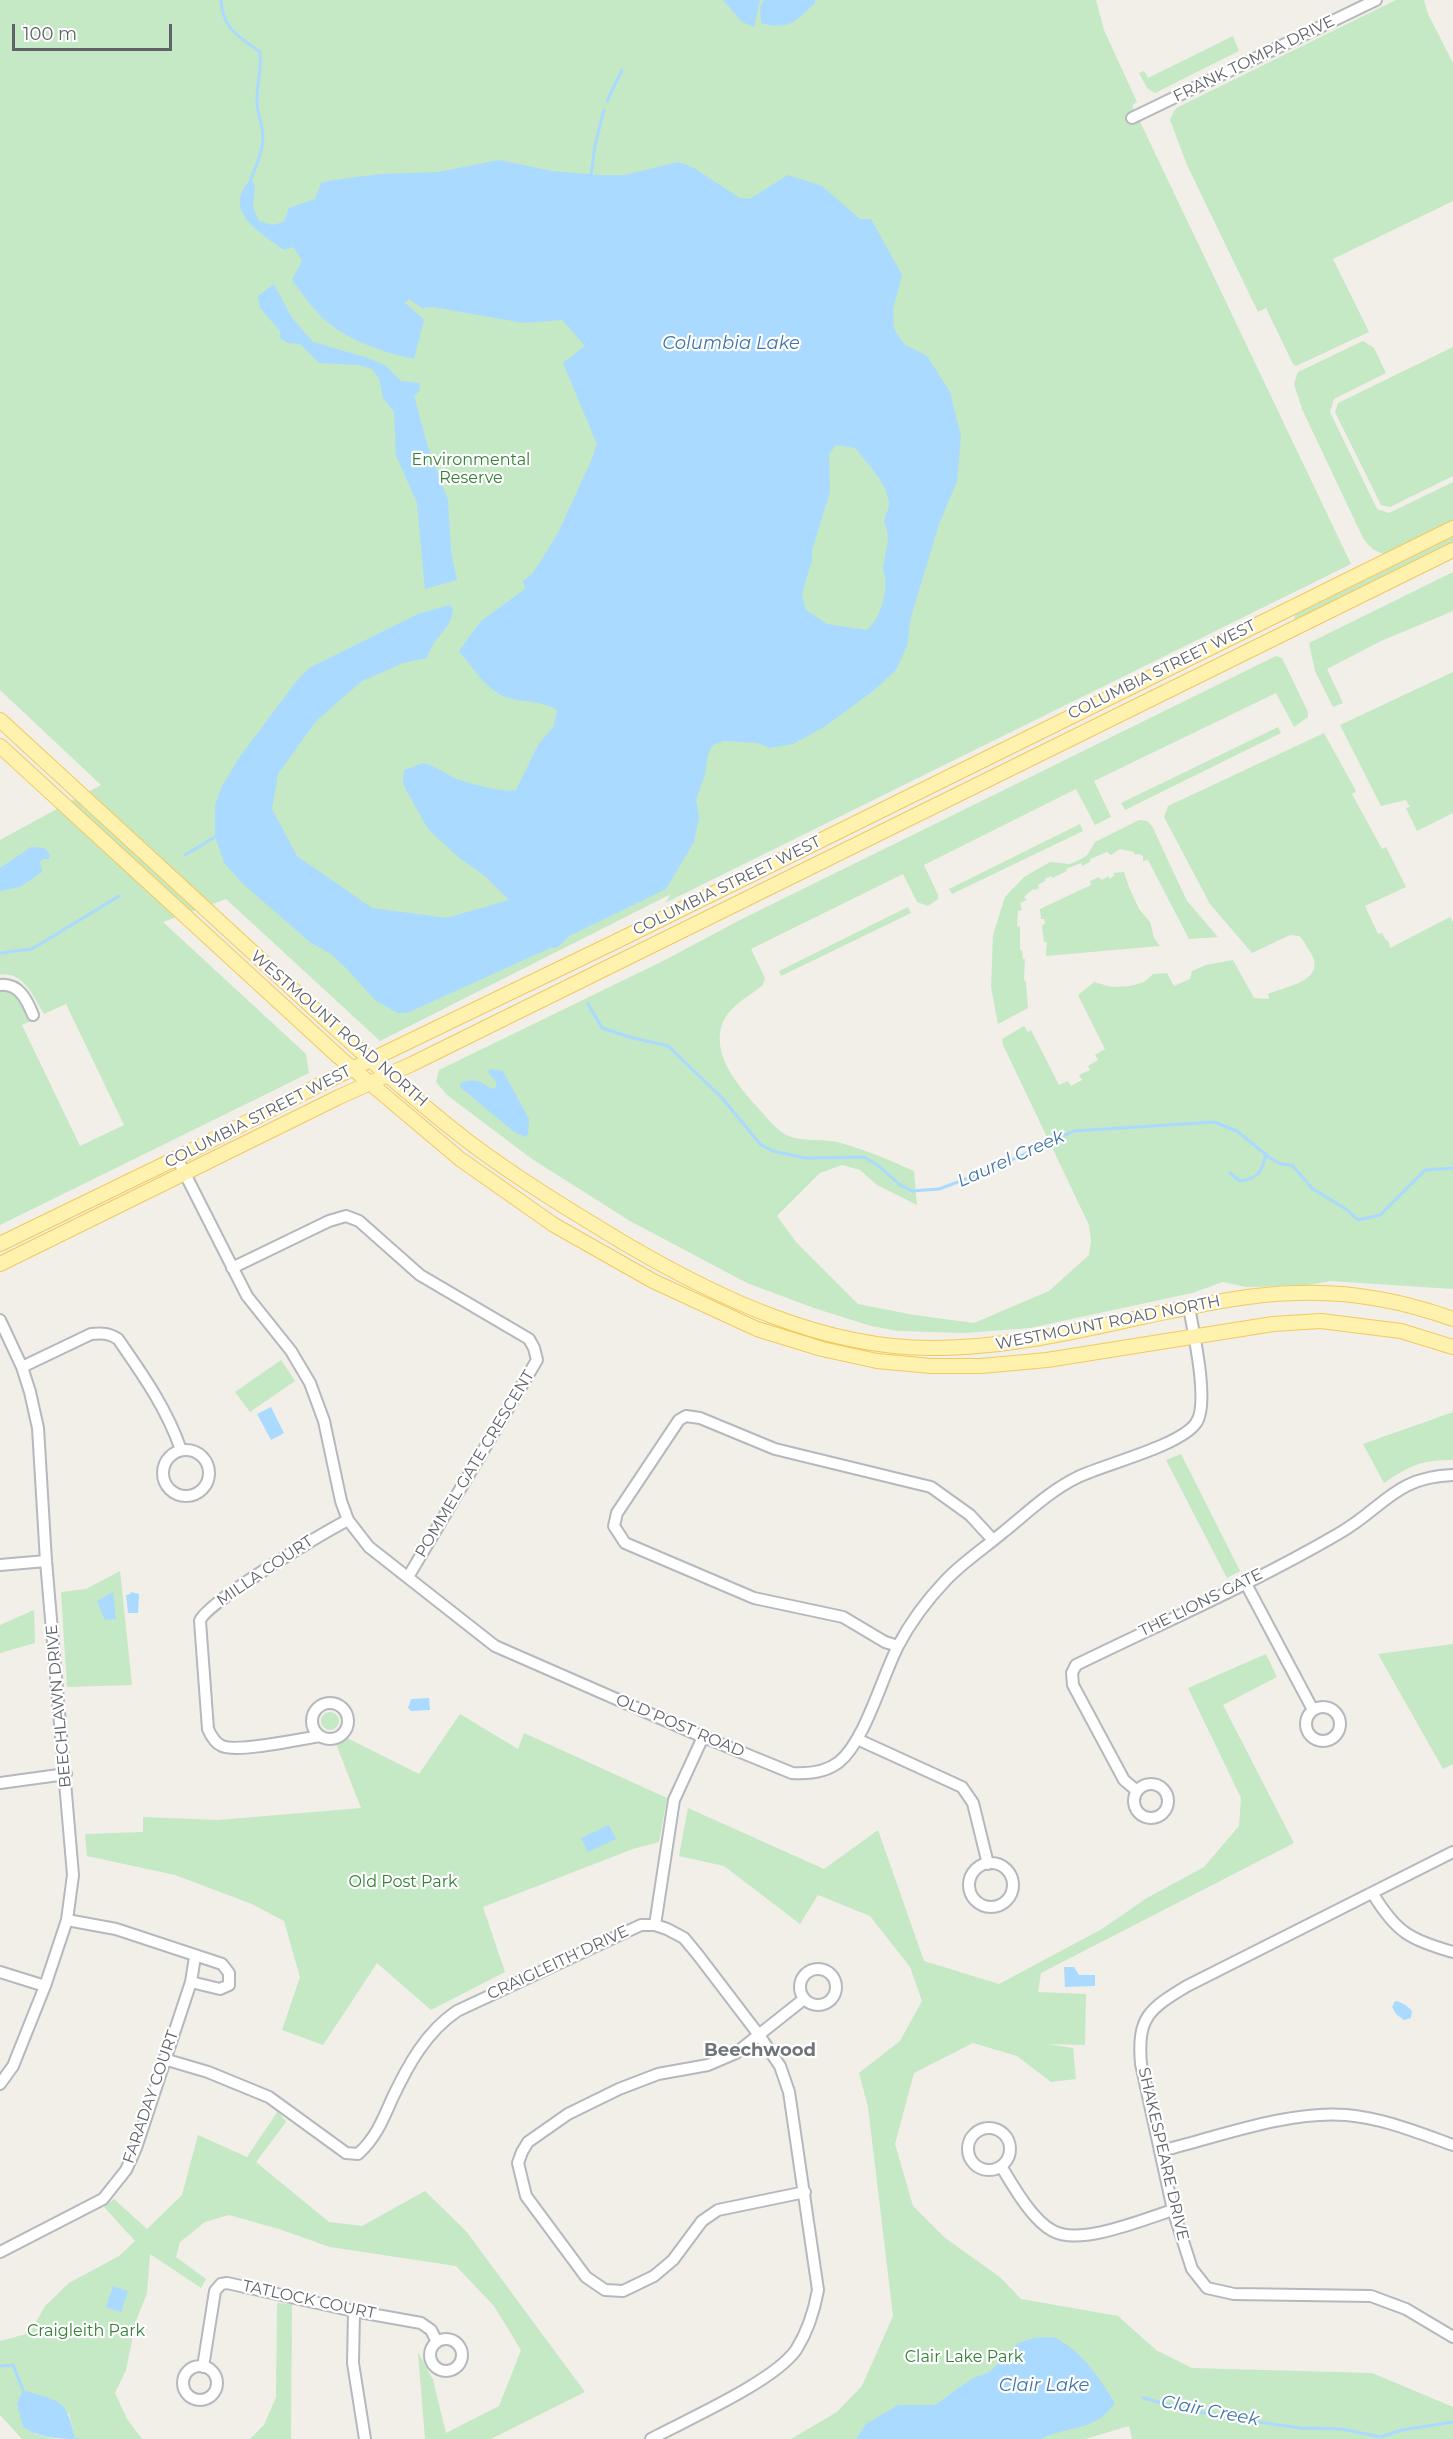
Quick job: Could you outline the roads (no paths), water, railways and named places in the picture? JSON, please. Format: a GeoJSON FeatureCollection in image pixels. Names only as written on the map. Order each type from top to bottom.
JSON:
{"type":"FeatureCollection","features":[{"type":"Feature","properties":{"kind":"main road","name":"COLUMBIA STREET WEST"},"geometry":{"type":"LineString","coordinates":[[0,1244],[1453,528]]}},
{"type":"Feature","properties":{"kind":"main road","name":"COLUMBIA STREET WEST"},"geometry":{"type":"LineString","coordinates":[[0,1264],[1453,550]]}},
{"type":"Feature","properties":{"kind":"main road","name":"WESTMOUNT ROAD NORTH"},"geometry":{"type":"LineString","coordinates":[[0,720],[386,1075],[470,1142],[539,1191],[662,1265],[711,1291],[773,1316],[844,1337],[880,1344],[928,1348],[981,1346],[1044,1337],[1249,1296],[1297,1293],[1343,1294],[1389,1300],[1423,1308],[1453,1319]]}},
{"type":"Feature","properties":{"kind":"main road","name":"WESTMOUNT ROAD NORTH"},"geometry":{"type":"LineString","coordinates":[[0,746],[353,1069],[460,1159],[554,1225],[653,1281],[757,1329],[833,1352],[877,1361],[931,1366],[981,1366],[1047,1360],[1273,1324],[1321,1321],[1401,1330],[1453,1347]]}},
{"type":"Feature","properties":{"kind":"street","name":"FRANK TOMPA DRIVE"},"geometry":{"type":"LineString","coordinates":[[1132,118],[1376,0]]}},
{"type":"Feature","properties":{"kind":"street"},"geometry":{"type":"LineString","coordinates":[[0,986],[16,988],[23,995],[33,1015]]}},
{"type":"Feature","properties":{"kind":"street","name":"OLD POST ROAD"},"geometry":{"type":"LineString","coordinates":[[177,1158],[247,1296],[291,1351],[310,1383],[324,1421],[341,1501],[348,1520],[369,1546],[495,1646],[703,1737],[792,1773],[819,1772],[838,1762],[857,1739],[898,1646],[919,1608],[949,1577],[1056,1489],[1078,1477],[1166,1444],[1197,1423],[1201,1412],[1202,1390],[1189,1307]]}},
{"type":"Feature","properties":{"kind":"street","name":"POMMEL GATE CRESCENT"},"geometry":{"type":"LineString","coordinates":[[232,1268],[329,1221],[345,1216],[359,1221],[420,1275],[529,1340],[534,1348],[537,1360],[408,1577]]}},
{"type":"Feature","properties":{"kind":"street","name":"BEECHLAWN DRIVE"},"geometry":{"type":"LineString","coordinates":[[0,1320],[22,1367],[38,1428],[46,1561],[73,1875],[67,1920],[45,1986],[17,2058],[0,2084]]}},
{"type":"Feature","properties":{"kind":"street"},"geometry":{"type":"LineString","coordinates":[[22,1367],[91,1334],[111,1335],[117,1339],[155,1394],[172,1423],[181,1450]]}},
{"type":"Feature","properties":{"kind":"street"},"geometry":{"type":"LineString","coordinates":[[898,1646],[885,1642],[843,1617],[754,1598],[625,1543],[614,1526],[617,1513],[679,1420],[686,1416],[700,1418],[775,1449],[931,1487],[970,1515],[993,1540]]}},
{"type":"Feature","properties":{"kind":"street"},"geometry":{"type":"LineString","coordinates":[[181,1450],[195,1452],[208,1466],[208,1482],[199,1494],[178,1495],[171,1491],[165,1483],[163,1469],[174,1453],[181,1450]]}},
{"type":"Feature","properties":{"kind":"street","name":"THE LIONS GATE"},"geometry":{"type":"LineString","coordinates":[[1137,1791],[1124,1780],[1073,1685],[1072,1673],[1076,1665],[1339,1534],[1400,1488],[1422,1478],[1453,1475]]}},
{"type":"Feature","properties":{"kind":"street","name":"MILLA COURT"},"geometry":{"type":"LineString","coordinates":[[320,1736],[240,1748],[224,1747],[212,1738],[207,1722],[200,1622],[205,1611],[238,1588],[312,1539],[348,1520]]}},
{"type":"Feature","properties":{"kind":"street"},"geometry":{"type":"LineString","coordinates":[[0,1565],[46,1561]]}},
{"type":"Feature","properties":{"kind":"street"},"geometry":{"type":"LineString","coordinates":[[1245,1582],[1314,1710]]}},
{"type":"Feature","properties":{"kind":"street"},"geometry":{"type":"LineString","coordinates":[[651,2439],[754,2384],[784,2363],[806,2334],[818,2290],[789,2092],[780,2066],[759,2034],[684,1938],[655,1925],[674,1800],[703,1737]]}},
{"type":"Feature","properties":{"kind":"street"},"geometry":{"type":"LineString","coordinates":[[857,1739],[963,1787],[973,1803],[988,1863]]}},
{"type":"Feature","properties":{"kind":"street"},"geometry":{"type":"LineString","coordinates":[[0,1783],[66,1774]]}},
{"type":"Feature","properties":{"kind":"street","name":"SHAKESPEARE DRIVE"},"geometry":{"type":"LineString","coordinates":[[1453,1852],[1187,1986],[1160,2003],[1144,2021],[1139,2041],[1141,2064],[1173,2210],[1192,2269],[1207,2288],[1234,2294],[1371,2296],[1406,2309],[1453,2337]]}},
{"type":"Feature","properties":{"kind":"street"},"geometry":{"type":"LineString","coordinates":[[988,1863],[1004,1868],[1010,1874],[1013,1886],[1008,1899],[1002,1904],[991,1907],[977,1903],[969,1890],[973,1872],[988,1863]]}},
{"type":"Feature","properties":{"kind":"street"},"geometry":{"type":"LineString","coordinates":[[1373,1894],[1387,1917],[1408,1937],[1453,1952]]}},
{"type":"Feature","properties":{"kind":"street"},"geometry":{"type":"LineString","coordinates":[[67,1920],[116,1929],[195,1957],[222,1964],[229,1973],[228,1985],[220,1989],[190,1982]]}},
{"type":"Feature","properties":{"kind":"street","name":"CRAIGLEITH DRIVE"},"geometry":{"type":"LineString","coordinates":[[164,2059],[208,2072],[269,2097],[346,2153],[358,2154],[376,2134],[414,2057],[439,2023],[457,2011],[633,1928],[641,1925],[655,1925]]}},
{"type":"Feature","properties":{"kind":"street","name":"FARADAY COURT"},"geometry":{"type":"LineString","coordinates":[[0,2252],[103,2199],[126,2170],[136,2148],[190,1982],[195,1957]]}},
{"type":"Feature","properties":{"kind":"street"},"geometry":{"type":"LineString","coordinates":[[0,1972],[45,1986]]}},
{"type":"Feature","properties":{"kind":"street"},"geometry":{"type":"LineString","coordinates":[[804,1999],[736,2053],[708,2065],[658,2074],[619,2089],[568,2114],[528,2142],[518,2163],[526,2196],[586,2277],[605,2290],[623,2291],[654,2276],[673,2260],[702,2221],[718,2210],[805,2192]]}},
{"type":"Feature","properties":{"kind":"street"},"geometry":{"type":"LineString","coordinates":[[1161,2151],[1300,2116],[1312,2115],[1347,2115],[1400,2126],[1453,2145]]}},
{"type":"Feature","properties":{"kind":"street"},"geometry":{"type":"LineString","coordinates":[[986,2127],[998,2129],[1004,2133],[1010,2143],[1010,2151],[1007,2161],[1002,2166],[986,2170],[975,2166],[967,2151],[974,2133],[986,2127]]}},
{"type":"Feature","properties":{"kind":"street"},"geometry":{"type":"LineString","coordinates":[[1002,2166],[1037,2217],[1053,2231],[1065,2235],[1100,2232],[1173,2210]]}},
{"type":"Feature","properties":{"kind":"street","name":"TATLOCK COURT"},"geometry":{"type":"LineString","coordinates":[[203,2367],[215,2291],[221,2284],[227,2283],[421,2323],[431,2330],[437,2342]]}},
{"type":"Feature","properties":{"kind":"street"},"geometry":{"type":"LineString","coordinates":[[354,2311],[352,2363],[364,2439]]}},
{"type":"Feature","properties":{"kind":"water"},"geometry":{"type":"Polygon","coordinates":[[[723,0],[760,0],[754,27],[742,22],[723,0]]]}},
{"type":"Feature","properties":{"kind":"water"},"geometry":{"type":"Polygon","coordinates":[[[764,0],[815,0],[815,3],[791,23],[779,26],[761,23],[760,7],[764,0]]]}},
{"type":"Feature","properties":{"kind":"water","name":"Columbia Lake"},"geometry":{"type":"Polygon","coordinates":[[[499,160],[552,171],[625,175],[678,162],[694,168],[740,198],[750,199],[788,175],[822,186],[860,219],[871,219],[902,275],[893,309],[894,329],[904,344],[927,356],[950,392],[961,436],[957,481],[939,524],[911,617],[907,646],[896,670],[873,691],[824,727],[793,744],[769,748],[758,743],[724,741],[713,745],[708,754],[705,774],[696,800],[699,818],[694,842],[666,889],[569,936],[558,947],[550,948],[407,1013],[398,1013],[376,1001],[331,954],[311,943],[243,884],[225,864],[215,837],[215,805],[222,786],[239,758],[295,683],[309,668],[418,614],[450,605],[453,609],[449,623],[427,658],[403,663],[362,681],[316,721],[278,774],[272,809],[297,856],[372,908],[447,918],[509,900],[485,876],[458,857],[428,829],[403,784],[404,770],[424,763],[464,782],[496,789],[516,790],[538,745],[554,726],[557,710],[499,694],[486,683],[459,651],[481,621],[525,589],[523,581],[533,573],[557,535],[591,461],[597,444],[563,363],[585,346],[562,320],[524,323],[433,307],[422,308],[409,299],[405,303],[424,320],[414,359],[360,342],[336,328],[315,310],[292,280],[302,261],[293,247],[284,250],[255,229],[242,211],[240,201],[251,179],[255,186],[253,207],[259,221],[272,225],[284,222],[289,208],[315,199],[321,183],[327,181],[380,174],[438,172],[499,160]],[[836,445],[829,454],[830,492],[812,550],[812,561],[802,596],[806,610],[827,624],[867,630],[876,620],[884,599],[883,568],[888,534],[884,522],[889,504],[881,482],[855,448],[836,445]]]}},
{"type":"Feature","properties":{"kind":"water"},"geometry":{"type":"Polygon","coordinates":[[[274,284],[292,318],[313,342],[368,358],[386,366],[401,381],[419,383],[420,390],[414,396],[428,447],[448,500],[451,551],[457,580],[425,589],[417,503],[396,455],[394,412],[383,398],[379,378],[372,369],[358,365],[319,363],[300,344],[288,343],[280,338],[280,331],[260,308],[258,296],[274,284]]]}},
{"type":"Feature","properties":{"kind":"water"},"geometry":{"type":"Polygon","coordinates":[[[31,847],[45,848],[50,855],[49,859],[43,859],[40,862],[42,872],[20,887],[0,891],[0,868],[31,847]]]}},
{"type":"Feature","properties":{"kind":"water"},"geometry":{"type":"Polygon","coordinates":[[[490,1069],[503,1071],[529,1119],[528,1135],[525,1137],[513,1131],[460,1087],[465,1081],[473,1081],[481,1082],[491,1089],[496,1087],[496,1082],[488,1072],[490,1069]]]}},
{"type":"Feature","properties":{"kind":"water"},"geometry":{"type":"Polygon","coordinates":[[[271,1407],[284,1433],[271,1440],[257,1414],[271,1407]]]}},
{"type":"Feature","properties":{"kind":"water"},"geometry":{"type":"Polygon","coordinates":[[[113,1592],[116,1619],[105,1620],[97,1601],[113,1592]]]}},
{"type":"Feature","properties":{"kind":"water"},"geometry":{"type":"Polygon","coordinates":[[[131,1592],[139,1594],[138,1613],[128,1613],[126,1595],[131,1592]]]}},
{"type":"Feature","properties":{"kind":"water"},"geometry":{"type":"Polygon","coordinates":[[[429,1698],[430,1710],[411,1711],[408,1708],[411,1699],[429,1698]]]}},
{"type":"Feature","properties":{"kind":"water"},"geometry":{"type":"Polygon","coordinates":[[[609,1825],[616,1839],[588,1852],[581,1838],[609,1825]]]}},
{"type":"Feature","properties":{"kind":"water"},"geometry":{"type":"Polygon","coordinates":[[[1064,1967],[1074,1967],[1079,1975],[1095,1975],[1095,1986],[1065,1987],[1064,1967]]]}},
{"type":"Feature","properties":{"kind":"water"},"geometry":{"type":"Polygon","coordinates":[[[1395,2001],[1411,2009],[1411,2018],[1404,2020],[1396,2014],[1392,2007],[1395,2001]]]}},
{"type":"Feature","properties":{"kind":"water"},"geometry":{"type":"Polygon","coordinates":[[[113,2286],[128,2291],[121,2312],[106,2307],[113,2286]]]}},
{"type":"Feature","properties":{"kind":"water","name":"Clair Lake"},"geometry":{"type":"Polygon","coordinates":[[[1053,2337],[1073,2349],[1081,2357],[1096,2374],[1115,2403],[1099,2419],[1041,2439],[856,2439],[866,2424],[898,2405],[935,2405],[973,2378],[990,2372],[1018,2343],[1034,2338],[1053,2337]]]}},
{"type":"Feature","properties":{"kind":"water"},"geometry":{"type":"Polygon","coordinates":[[[23,2390],[54,2400],[65,2408],[75,2438],[81,2439],[44,2436],[23,2427],[17,2404],[23,2390]]]}},
{"type":"Feature","properties":{"kind":"waterway","name":"Laurel Creek"},"geometry":{"type":"LineString","coordinates":[[221,0],[228,25],[260,52],[257,104],[263,143],[250,182]]}},
{"type":"Feature","properties":{"kind":"waterway"},"geometry":{"type":"LineString","coordinates":[[607,101],[622,70]]}},
{"type":"Feature","properties":{"kind":"waterway"},"geometry":{"type":"LineString","coordinates":[[591,176],[595,145],[604,110]]}},
{"type":"Feature","properties":{"kind":"waterway"},"geometry":{"type":"LineString","coordinates":[[185,855],[215,837]]}},
{"type":"Feature","properties":{"kind":"waterway"},"geometry":{"type":"LineString","coordinates":[[0,953],[32,949],[119,896]]}},
{"type":"Feature","properties":{"kind":"waterway","name":"Laurel Creek"},"geometry":{"type":"LineString","coordinates":[[588,1004],[602,1028],[668,1046],[722,1098],[761,1145],[773,1151],[805,1158],[864,1157],[879,1166],[900,1185],[912,1191],[939,1189],[990,1170],[1074,1131],[1214,1122],[1237,1131],[1270,1158],[1281,1164],[1292,1165],[1313,1189],[1346,1209],[1358,1220],[1380,1215],[1425,1170],[1453,1168]]}},
{"type":"Feature","properties":{"kind":"waterway"},"geometry":{"type":"LineString","coordinates":[[1230,1173],[1240,1181],[1256,1176],[1261,1170],[1266,1154]]}},
{"type":"Feature","properties":{"kind":"waterway","name":"Clair Creek"},"geometry":{"type":"LineString","coordinates":[[0,2366],[13,2365],[23,2390]]}},
{"type":"Feature","properties":{"kind":"waterway","name":"Clair Creek"},"geometry":{"type":"LineString","coordinates":[[1143,2398],[1194,2411],[1251,2421],[1300,2428],[1342,2429],[1380,2437],[1402,2430],[1453,2422]]}},
{"type":"Feature","properties":{"kind":"district","name":"Beechwood"},"geometry":{"type":"Point","coordinates":[760,2051]}},
{"type":"Feature","properties":{"kind":"park label","name":"Environmental Reserve"},"geometry":{"type":"Point","coordinates":[471,469]}},
{"type":"Feature","properties":{"kind":"park label","name":"Old Post Park"},"geometry":{"type":"Point","coordinates":[403,1882]}},
{"type":"Feature","properties":{"kind":"park label","name":"Craigleith Park"},"geometry":{"type":"Point","coordinates":[86,2331]}},
{"type":"Feature","properties":{"kind":"park label","name":"Clair Lake Park"},"geometry":{"type":"Point","coordinates":[964,2357]}}]}
